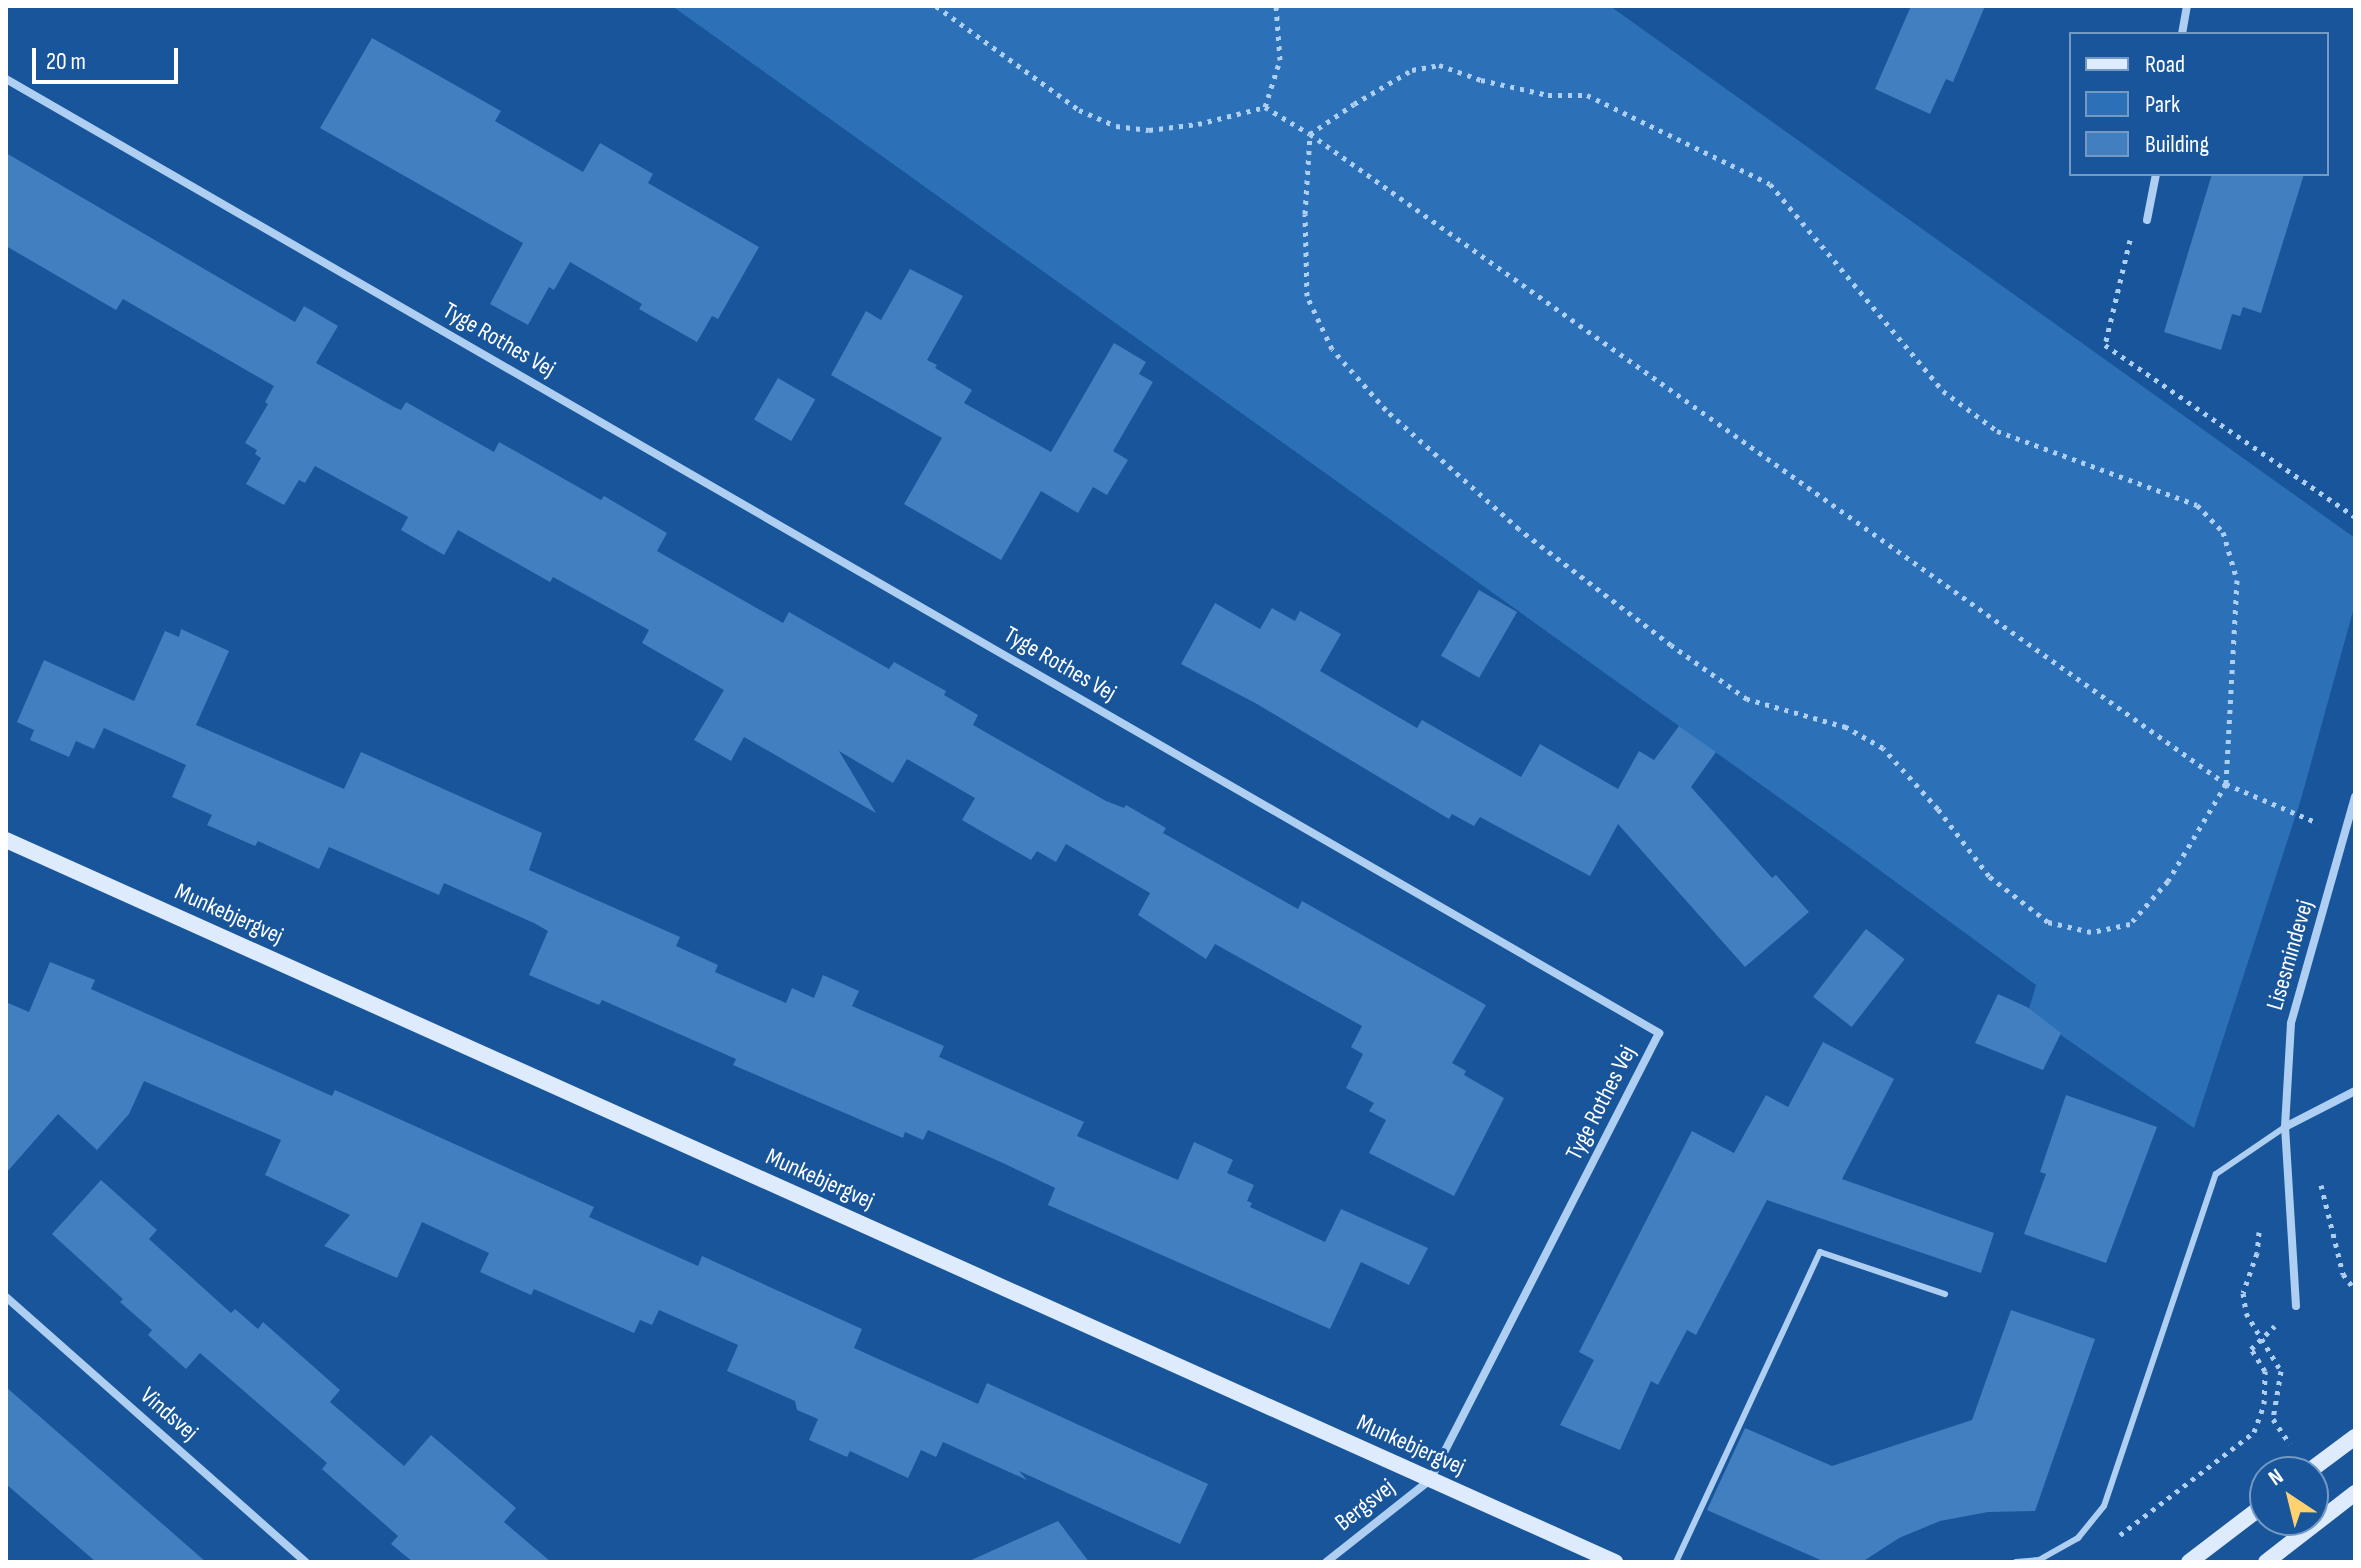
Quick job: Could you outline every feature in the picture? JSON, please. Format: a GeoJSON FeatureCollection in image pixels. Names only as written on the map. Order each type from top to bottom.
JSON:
{"type":"FeatureCollection","features":[{"type":"Feature","properties":{"kind":"street"},"geometry":{"type":"LineString","coordinates":[[2182,32],[2187,6]]}},
{"type":"Feature","properties":{"kind":"street","name":"Tyge Rothes Vej"},"geometry":{"type":"LineString","coordinates":[[6,79],[1659,1033],[1430,1480]]}},
{"type":"Feature","properties":{"kind":"street"},"geometry":{"type":"LineString","coordinates":[[2147,220],[2156,176]]}},
{"type":"Feature","properties":{"kind":"street","name":"Lisesmindevej"},"geometry":{"type":"LineString","coordinates":[[2296,1306],[2285,1127],[2291,1023],[2355,797]]}},
{"type":"Feature","properties":{"kind":"street","name":"Munkebjergvej"},"geometry":{"type":"LineString","coordinates":[[6,840],[1615,1562]]}},
{"type":"Feature","properties":{"kind":"street"},"geometry":{"type":"LineString","coordinates":[[2285,1127],[2355,1091]]}},
{"type":"Feature","properties":{"kind":"street","name":"Vindsvej"},"geometry":{"type":"LineString","coordinates":[[6,1297],[306,1562]]}},
{"type":"Feature","properties":{"kind":"street"},"geometry":{"type":"LineString","coordinates":[[2329,1456],[2355,1437]]}},
{"type":"Feature","properties":{"kind":"street","name":"Bergsvej"},"geometry":{"type":"LineString","coordinates":[[1326,1562],[1430,1480]]}},
{"type":"Feature","properties":{"kind":"street"},"geometry":{"type":"LineString","coordinates":[[2266,1562],[2355,1493]]}},
{"type":"Feature","properties":{"kind":"street"},"geometry":{"type":"LineString","coordinates":[[2189,1562],[2249,1516]]}},
{"type":"Feature","properties":{"kind":"lane"},"geometry":{"type":"LineString","coordinates":[[2016,1562],[2039,1560],[2078,1538],[2104,1506],[2216,1174],[2285,1127]]}},
{"type":"Feature","properties":{"kind":"lane"},"geometry":{"type":"LineString","coordinates":[[1676,1562],[1820,1252],[1945,1294]]}},
{"type":"Feature","properties":{"kind":"path"},"geometry":{"type":"LineString","coordinates":[[936,6],[1079,110],[1116,126],[1149,130],[1198,124],[1265,107],[1310,134],[2226,784],[2344,834]]}},
{"type":"Feature","properties":{"kind":"path"},"geometry":{"type":"LineString","coordinates":[[1265,107],[1280,60],[1276,6]]}},
{"type":"Feature","properties":{"kind":"path"},"geometry":{"type":"LineString","coordinates":[[1439,65],[1481,80],[1548,95],[1587,95],[1770,184],[1943,391],[1997,431],[2197,505],[2223,532],[2237,580],[2226,784],[2168,881],[2130,924],[2091,932],[2048,922],[1989,876],[1938,809],[1883,748],[1846,727],[1747,699],[1519,529],[1386,410],[1332,349],[1307,296],[1305,214],[1310,134],[1412,70],[1439,65]]}},
{"type":"Feature","properties":{"kind":"path"},"geometry":{"type":"LineString","coordinates":[[2147,220],[2132,231],[2105,345],[2355,517]]}},
{"type":"Feature","properties":{"kind":"path"},"geometry":{"type":"LineString","coordinates":[[2290,1171],[2317,1171],[2343,1274],[2355,1290]]}},
{"type":"Feature","properties":{"kind":"path"},"geometry":{"type":"LineString","coordinates":[[2109,1543],[2254,1432],[2264,1404],[2265,1371],[2251,1349],[2296,1306]]}},
{"type":"Feature","properties":{"kind":"green space"},"geometry":{"type":"Polygon","coordinates":[[[672,6],[1610,6],[2355,538],[2355,604],[2301,799],[2194,1128],[2028,1012],[2036,985],[1844,844],[672,6]]]}},
{"type":"Feature","properties":{"kind":"building"},"geometry":{"type":"Polygon","coordinates":[[[1911,6],[1985,6],[1953,82],[1946,79],[1930,114],[1875,89],[1911,6]]]}},
{"type":"Feature","properties":{"kind":"building"},"geometry":{"type":"Polygon","coordinates":[[[372,38],[501,111],[495,121],[583,172],[600,143],[653,174],[648,183],[759,247],[718,319],[712,316],[697,342],[639,309],[642,304],[570,262],[554,290],[549,287],[528,325],[490,304],[523,243],[320,128],[372,38]]]}},
{"type":"Feature","properties":{"kind":"building"},"geometry":{"type":"Polygon","coordinates":[[[6,153],[295,322],[304,306],[338,326],[316,363],[394,407],[401,410],[406,402],[494,452],[499,442],[601,500],[604,496],[667,533],[657,551],[783,623],[789,612],[889,669],[894,662],[946,691],[944,695],[978,715],[973,725],[1106,801],[1124,808],[1126,805],[1166,828],[1163,833],[1298,909],[1302,901],[1486,1005],[1452,1063],[1466,1071],[1464,1075],[1504,1098],[1454,1196],[1369,1153],[1386,1120],[1369,1111],[1374,1103],[1346,1088],[1363,1054],[1351,1047],[1362,1026],[1215,944],[1206,959],[1138,915],[1150,893],[1066,844],[1056,862],[1037,851],[1031,860],[962,820],[975,798],[907,759],[893,783],[839,751],[876,813],[744,737],[731,761],[694,740],[724,690],[642,643],[649,630],[553,577],[550,582],[458,530],[444,555],[401,530],[408,517],[315,466],[305,483],[299,480],[284,505],[246,484],[261,458],[255,454],[257,450],[245,443],[268,404],[265,402],[274,386],[123,299],[116,310],[6,246],[6,153]]]}},
{"type":"Feature","properties":{"kind":"building"},"geometry":{"type":"Polygon","coordinates":[[[2211,176],[2303,176],[2261,313],[2243,307],[2240,316],[2232,314],[2221,350],[2164,332],[2211,176]]]}},
{"type":"Feature","properties":{"kind":"building"},"geometry":{"type":"Polygon","coordinates":[[[910,269],[963,296],[927,360],[972,390],[964,403],[1051,452],[1114,343],[1146,362],[1139,374],[1153,382],[1113,451],[1128,460],[1107,495],[1093,487],[1078,513],[1041,491],[1001,560],[904,504],[942,438],[831,375],[866,311],[881,320],[910,269]]]}},
{"type":"Feature","properties":{"kind":"building"},"geometry":{"type":"Polygon","coordinates":[[[778,378],[815,399],[791,441],[754,420],[778,378]]]}},
{"type":"Feature","properties":{"kind":"building"},"geometry":{"type":"Polygon","coordinates":[[[1479,590],[1517,612],[1479,678],[1441,656],[1479,590]]]}},
{"type":"Feature","properties":{"kind":"building"},"geometry":{"type":"Polygon","coordinates":[[[1215,603],[1260,629],[1272,608],[1295,621],[1300,611],[1341,634],[1320,671],[1417,728],[1422,720],[1521,777],[1540,744],[1618,789],[1639,751],[1654,760],[1679,726],[1716,752],[1691,787],[1772,878],[1776,875],[1809,912],[1745,967],[1618,824],[1590,876],[1480,817],[1474,826],[1452,814],[1449,819],[1257,704],[1181,664],[1215,603]]]}},
{"type":"Feature","properties":{"kind":"building"},"geometry":{"type":"Polygon","coordinates":[[[181,629],[229,651],[196,725],[344,789],[361,752],[542,833],[529,870],[680,937],[676,946],[718,965],[715,972],[786,1003],[792,988],[814,998],[823,975],[859,991],[852,1006],[944,1046],[939,1057],[1084,1122],[1077,1136],[1178,1180],[1194,1142],[1233,1160],[1227,1173],[1254,1185],[1247,1201],[1252,1203],[1250,1207],[1325,1242],[1341,1209],[1428,1248],[1409,1285],[1361,1262],[1330,1329],[1048,1205],[1055,1188],[1003,1163],[928,1130],[923,1140],[905,1132],[903,1138],[733,1065],[736,1059],[602,1000],[599,1005],[529,975],[548,931],[534,923],[444,883],[439,895],[329,847],[319,869],[258,841],[255,846],[207,825],[212,815],[172,797],[186,765],[104,728],[94,749],[76,741],[69,757],[30,740],[34,730],[17,722],[44,660],[134,701],[165,631],[179,637],[181,629]]]}},
{"type":"Feature","properties":{"kind":"building"},"geometry":{"type":"Polygon","coordinates":[[[1866,929],[1905,959],[1852,1027],[1813,997],[1866,929]]]}},
{"type":"Feature","properties":{"kind":"building"},"geometry":{"type":"Polygon","coordinates":[[[50,962],[95,980],[91,989],[332,1096],[335,1090],[594,1207],[589,1217],[698,1266],[702,1256],[862,1329],[854,1348],[978,1404],[987,1383],[1208,1484],[1180,1544],[1019,1471],[1027,1480],[943,1442],[936,1457],[921,1450],[908,1478],[850,1451],[847,1457],[809,1440],[818,1419],[797,1410],[795,1401],[727,1371],[738,1345],[659,1310],[652,1325],[640,1320],[634,1333],[534,1289],[531,1295],[480,1272],[489,1253],[422,1222],[397,1278],[324,1246],[350,1215],[265,1175],[281,1140],[144,1081],[129,1114],[97,1150],[58,1114],[6,1173],[6,1002],[29,1012],[50,962]]]}},
{"type":"Feature","properties":{"kind":"building"},"geometry":{"type":"Polygon","coordinates":[[[1998,994],[2027,1007],[2061,1033],[2043,1070],[1975,1043],[1998,994]]]}},
{"type":"Feature","properties":{"kind":"building"},"geometry":{"type":"Polygon","coordinates":[[[1823,1042],[1894,1079],[1842,1179],[1994,1233],[1981,1273],[1767,1200],[1696,1335],[1687,1330],[1658,1385],[1651,1381],[1620,1450],[1560,1425],[1594,1360],[1579,1352],[1692,1131],[1734,1153],[1766,1095],[1788,1107],[1823,1042]]]}},
{"type":"Feature","properties":{"kind":"building"},"geometry":{"type":"Polygon","coordinates":[[[2066,1095],[2157,1127],[2106,1263],[2024,1234],[2046,1174],[2040,1172],[2066,1095]]]}},
{"type":"Feature","properties":{"kind":"building"},"geometry":{"type":"Polygon","coordinates":[[[101,1180],[157,1230],[149,1239],[231,1313],[235,1309],[258,1329],[263,1322],[340,1390],[330,1402],[404,1466],[431,1435],[516,1508],[504,1522],[551,1562],[413,1562],[391,1544],[398,1536],[322,1469],[327,1463],[200,1353],[186,1369],[148,1335],[152,1330],[120,1302],[123,1299],[52,1234],[101,1180]]]}},
{"type":"Feature","properties":{"kind":"building"},"geometry":{"type":"Polygon","coordinates":[[[2011,1310],[2095,1339],[2035,1511],[1988,1512],[1940,1521],[1899,1538],[1862,1562],[1825,1562],[1707,1510],[1745,1428],[1832,1466],[1972,1420],[2011,1310]]]}},
{"type":"Feature","properties":{"kind":"building"},"geometry":{"type":"Polygon","coordinates":[[[6,1387],[206,1562],[96,1562],[6,1484],[6,1387]]]}},
{"type":"Feature","properties":{"kind":"building"},"geometry":{"type":"Polygon","coordinates":[[[1058,1521],[1089,1562],[967,1562],[1058,1521]]]}}]}
